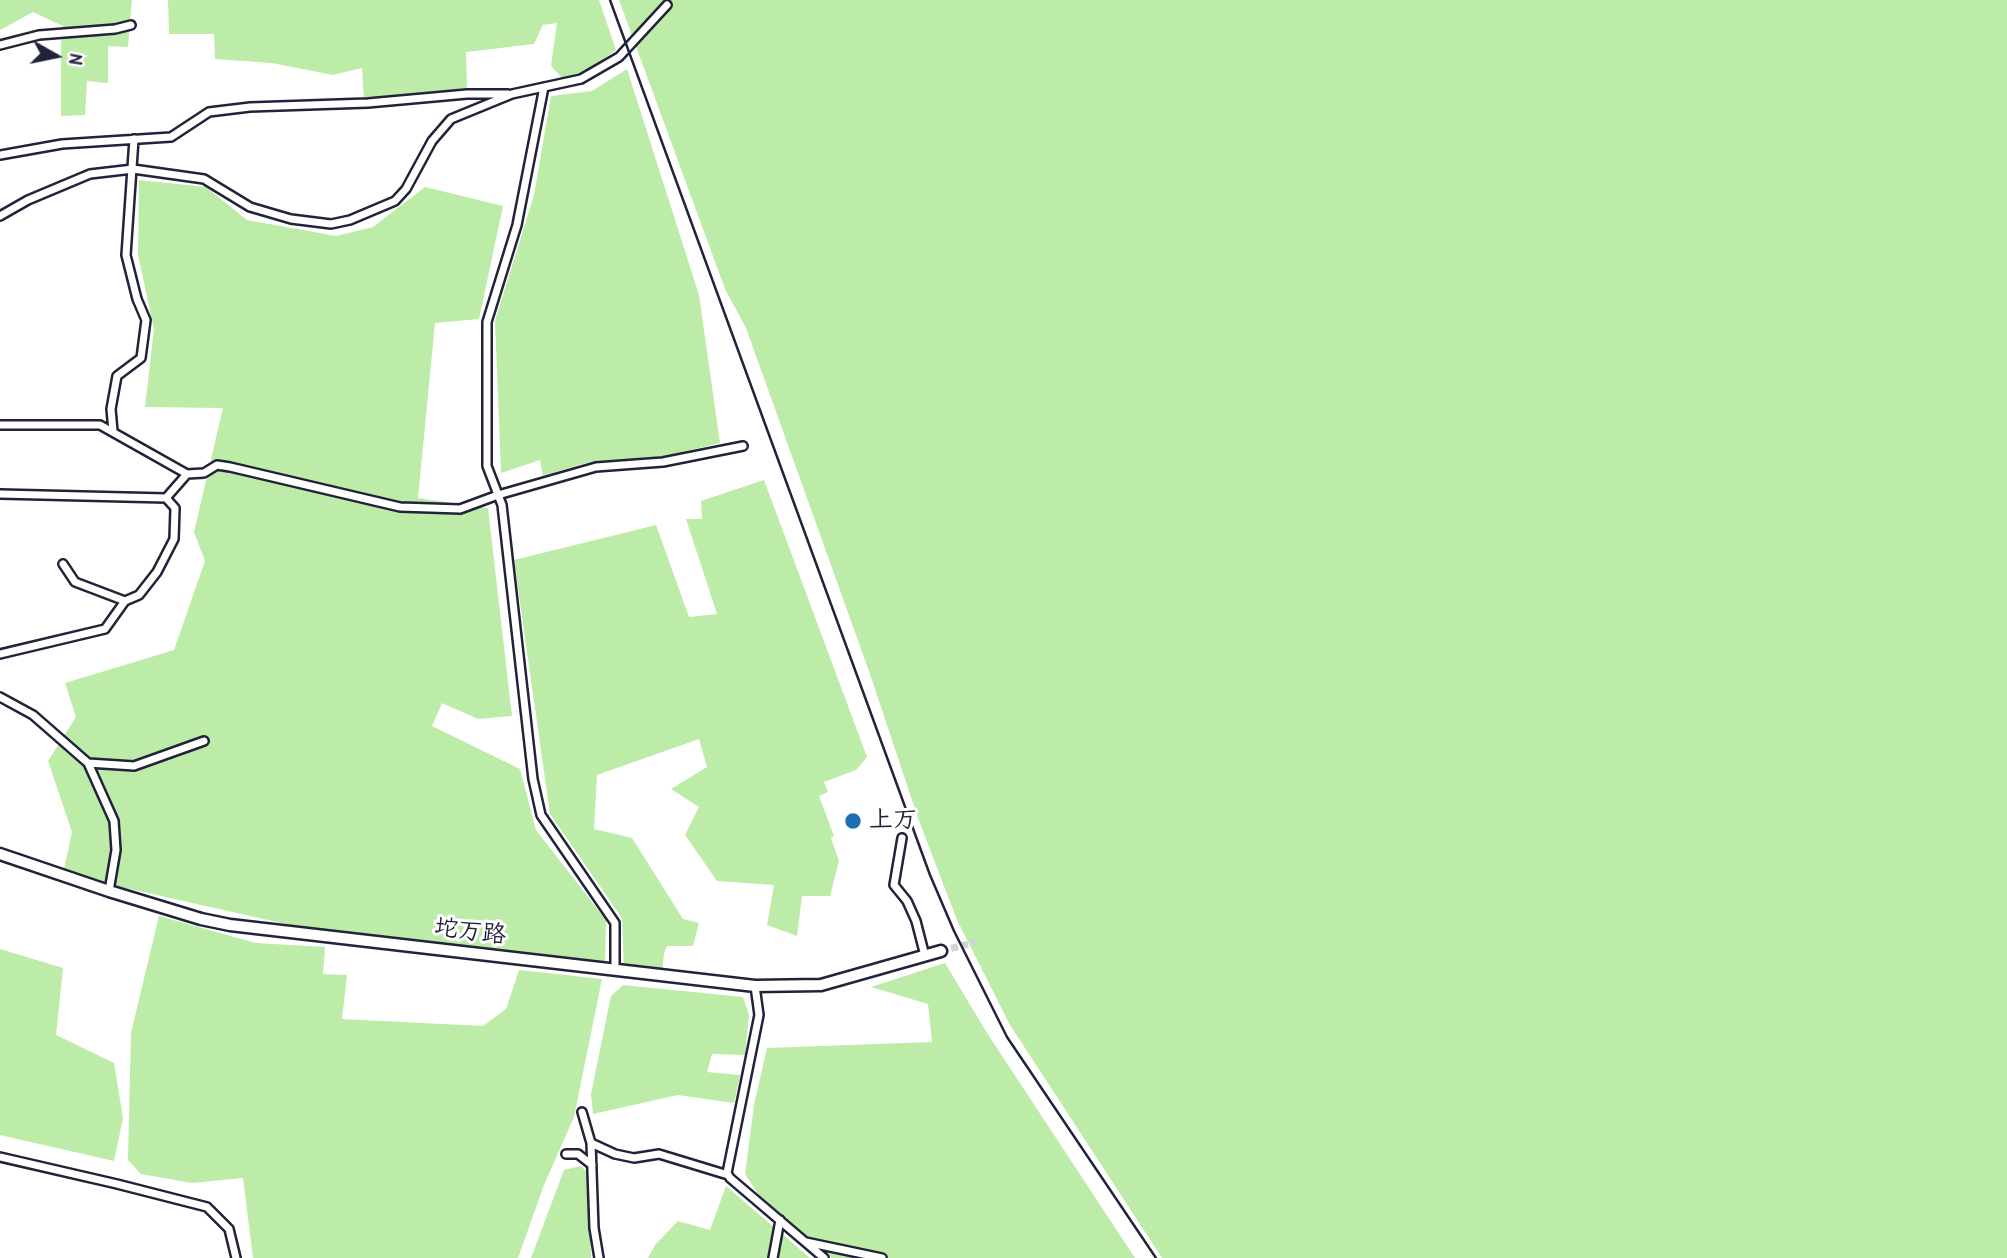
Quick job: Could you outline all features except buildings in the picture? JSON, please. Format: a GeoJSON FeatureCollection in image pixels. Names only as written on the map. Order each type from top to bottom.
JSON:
{"type":"FeatureCollection","features":[{"type":"Feature","properties":{"kind":"main road","name":"坨万路"},"geometry":{"type":"LineString","coordinates":[[0,854],[201,919],[248,928],[755,986],[821,985],[941,951]]}},
{"type":"Feature","properties":{"kind":"street"},"geometry":{"type":"LineString","coordinates":[[0,216],[28,200],[90,174],[133,169],[204,179],[250,207],[291,219],[331,224],[350,220],[395,201],[406,189],[432,141],[451,119],[512,94],[581,79],[619,57],[667,5]]}},
{"type":"Feature","properties":{"kind":"street"},"geometry":{"type":"LineString","coordinates":[[0,46],[39,36],[131,25]]}},
{"type":"Feature","properties":{"kind":"street"},"geometry":{"type":"LineString","coordinates":[[544,87],[517,225],[487,322],[487,466],[502,505],[533,779],[541,815],[615,923],[615,969]]}},
{"type":"Feature","properties":{"kind":"street"},"geometry":{"type":"LineString","coordinates":[[0,155],[62,144],[171,137],[209,112],[250,107],[368,103],[467,94],[512,94]]}},
{"type":"Feature","properties":{"kind":"street"},"geometry":{"type":"LineString","coordinates":[[113,431],[111,409],[117,376],[141,358],[146,320],[137,299],[126,255],[134,139]]}},
{"type":"Feature","properties":{"kind":"street"},"geometry":{"type":"LineString","coordinates":[[0,425],[100,425],[187,474],[204,473],[217,465],[400,507],[460,509],[498,495],[596,467],[663,462],[743,446]]}},
{"type":"Feature","properties":{"kind":"street"},"geometry":{"type":"LineString","coordinates":[[166,498],[187,474]]}},
{"type":"Feature","properties":{"kind":"street"},"geometry":{"type":"LineString","coordinates":[[0,494],[166,498],[176,508],[174,539],[158,572],[139,595],[125,601],[105,629],[0,654]]}},
{"type":"Feature","properties":{"kind":"street"},"geometry":{"type":"LineString","coordinates":[[64,564],[75,582],[125,601]]}},
{"type":"Feature","properties":{"kind":"street"},"geometry":{"type":"LineString","coordinates":[[0,697],[33,715],[88,763],[114,821],[116,849],[110,891]]}},
{"type":"Feature","properties":{"kind":"street"},"geometry":{"type":"LineString","coordinates":[[88,763],[134,766],[204,741]]}},
{"type":"Feature","properties":{"kind":"street"},"geometry":{"type":"LineString","coordinates":[[902,838],[894,885],[907,901],[916,921],[925,956]]}},
{"type":"Feature","properties":{"kind":"street"},"geometry":{"type":"LineString","coordinates":[[728,1175],[760,1015],[755,986]]}},
{"type":"Feature","properties":{"kind":"street"},"geometry":{"type":"LineString","coordinates":[[582,1112],[591,1143],[594,1228],[599,1258]]}},
{"type":"Feature","properties":{"kind":"street"},"geometry":{"type":"LineString","coordinates":[[591,1143],[615,1154],[634,1158],[659,1154],[728,1175],[824,1258]]}},
{"type":"Feature","properties":{"kind":"street"},"geometry":{"type":"LineString","coordinates":[[566,1154],[578,1154],[592,1166]]}},
{"type":"Feature","properties":{"kind":"street"},"geometry":{"type":"LineString","coordinates":[[0,1157],[206,1207],[229,1229],[236,1258]]}},
{"type":"Feature","properties":{"kind":"street"},"geometry":{"type":"LineString","coordinates":[[773,1258],[780,1220]]}},
{"type":"Feature","properties":{"kind":"street"},"geometry":{"type":"LineString","coordinates":[[806,1242],[882,1258]]}},
{"type":"Feature","properties":{"kind":"green space"},"geometry":{"type":"Polygon","coordinates":[[[0,0],[132,0],[128,47],[108,46],[108,83],[87,81],[85,115],[61,116],[63,26],[33,12],[0,30],[0,0]]]}},
{"type":"Feature","properties":{"kind":"green space"},"geometry":{"type":"Polygon","coordinates":[[[168,0],[599,0],[616,50],[587,71],[562,78],[551,66],[557,23],[543,25],[534,44],[466,52],[467,88],[364,99],[362,68],[333,75],[272,63],[215,59],[214,34],[169,34],[168,0]]]}},
{"type":"Feature","properties":{"kind":"green space"},"geometry":{"type":"Polygon","coordinates":[[[619,0],[2007,0],[2007,1258],[1162,1258],[1010,1025],[957,920],[918,818],[870,674],[746,328],[725,289],[619,0]]]}},
{"type":"Feature","properties":{"kind":"green space"},"geometry":{"type":"Polygon","coordinates":[[[627,69],[699,295],[720,443],[666,456],[586,463],[543,476],[540,460],[501,473],[495,321],[534,195],[551,96],[592,91],[627,69]]]}},
{"type":"Feature","properties":{"kind":"green space"},"geometry":{"type":"Polygon","coordinates":[[[139,180],[206,187],[247,220],[336,236],[373,227],[425,187],[503,206],[479,319],[435,323],[418,498],[488,508],[512,716],[478,719],[442,703],[432,726],[520,769],[536,830],[606,920],[605,965],[308,929],[63,874],[72,832],[48,761],[76,717],[65,683],[174,650],[205,561],[194,532],[223,408],[145,407],[154,329],[138,255],[139,180]]]}},
{"type":"Feature","properties":{"kind":"green space"},"geometry":{"type":"Polygon","coordinates":[[[764,480],[867,757],[856,770],[824,782],[828,792],[819,796],[834,836],[831,838],[839,861],[830,896],[802,896],[797,936],[767,925],[774,885],[717,881],[685,835],[699,807],[671,789],[707,767],[699,739],[597,775],[594,829],[632,838],[683,919],[699,923],[693,946],[667,946],[662,973],[624,967],[622,918],[550,814],[514,560],[656,525],[689,617],[717,614],[686,519],[702,519],[701,501],[764,480]]]}},
{"type":"Feature","properties":{"kind":"green space"},"geometry":{"type":"Polygon","coordinates":[[[159,916],[256,943],[325,947],[323,974],[347,975],[342,1019],[483,1026],[506,1009],[519,970],[602,979],[574,1117],[544,1185],[518,1258],[253,1258],[243,1178],[192,1183],[141,1174],[128,1160],[131,1033],[159,916]]]}},
{"type":"Feature","properties":{"kind":"green space"},"geometry":{"type":"Polygon","coordinates":[[[0,949],[63,968],[56,1035],[114,1063],[123,1118],[114,1161],[0,1135],[0,949]]]}},
{"type":"Feature","properties":{"kind":"green space"},"geometry":{"type":"Polygon","coordinates":[[[945,963],[987,1033],[1135,1258],[832,1258],[761,1198],[745,1174],[754,1105],[767,1048],[932,1042],[928,1004],[871,987],[945,963]]]}},
{"type":"Feature","properties":{"kind":"green space"},"geometry":{"type":"Polygon","coordinates":[[[623,985],[743,997],[749,1015],[745,1055],[712,1054],[707,1072],[740,1075],[734,1103],[678,1095],[593,1114],[591,1094],[611,996],[623,985]]]}},
{"type":"Feature","properties":{"kind":"green space"},"geometry":{"type":"Polygon","coordinates":[[[581,1166],[589,1175],[591,1258],[531,1258],[564,1170],[581,1166]]]}},
{"type":"Feature","properties":{"kind":"green space"},"geometry":{"type":"Polygon","coordinates":[[[726,1186],[810,1258],[648,1258],[655,1245],[678,1221],[710,1230],[726,1186]]]}},
{"type":"Feature","properties":{"kind":"tunnel"},"geometry":{"type":"LineString","coordinates":[[941,951],[976,942]]}},
{"type":"Feature","properties":{"kind":"railway"},"geometry":{"type":"LineString","coordinates":[[610,0],[930,875],[954,931],[1007,1037],[1156,1258]]}},
{"type":"Feature","properties":{"kind":"place","name":"上万"},"geometry":{"type":"Point","coordinates":[853,821]}}]}
